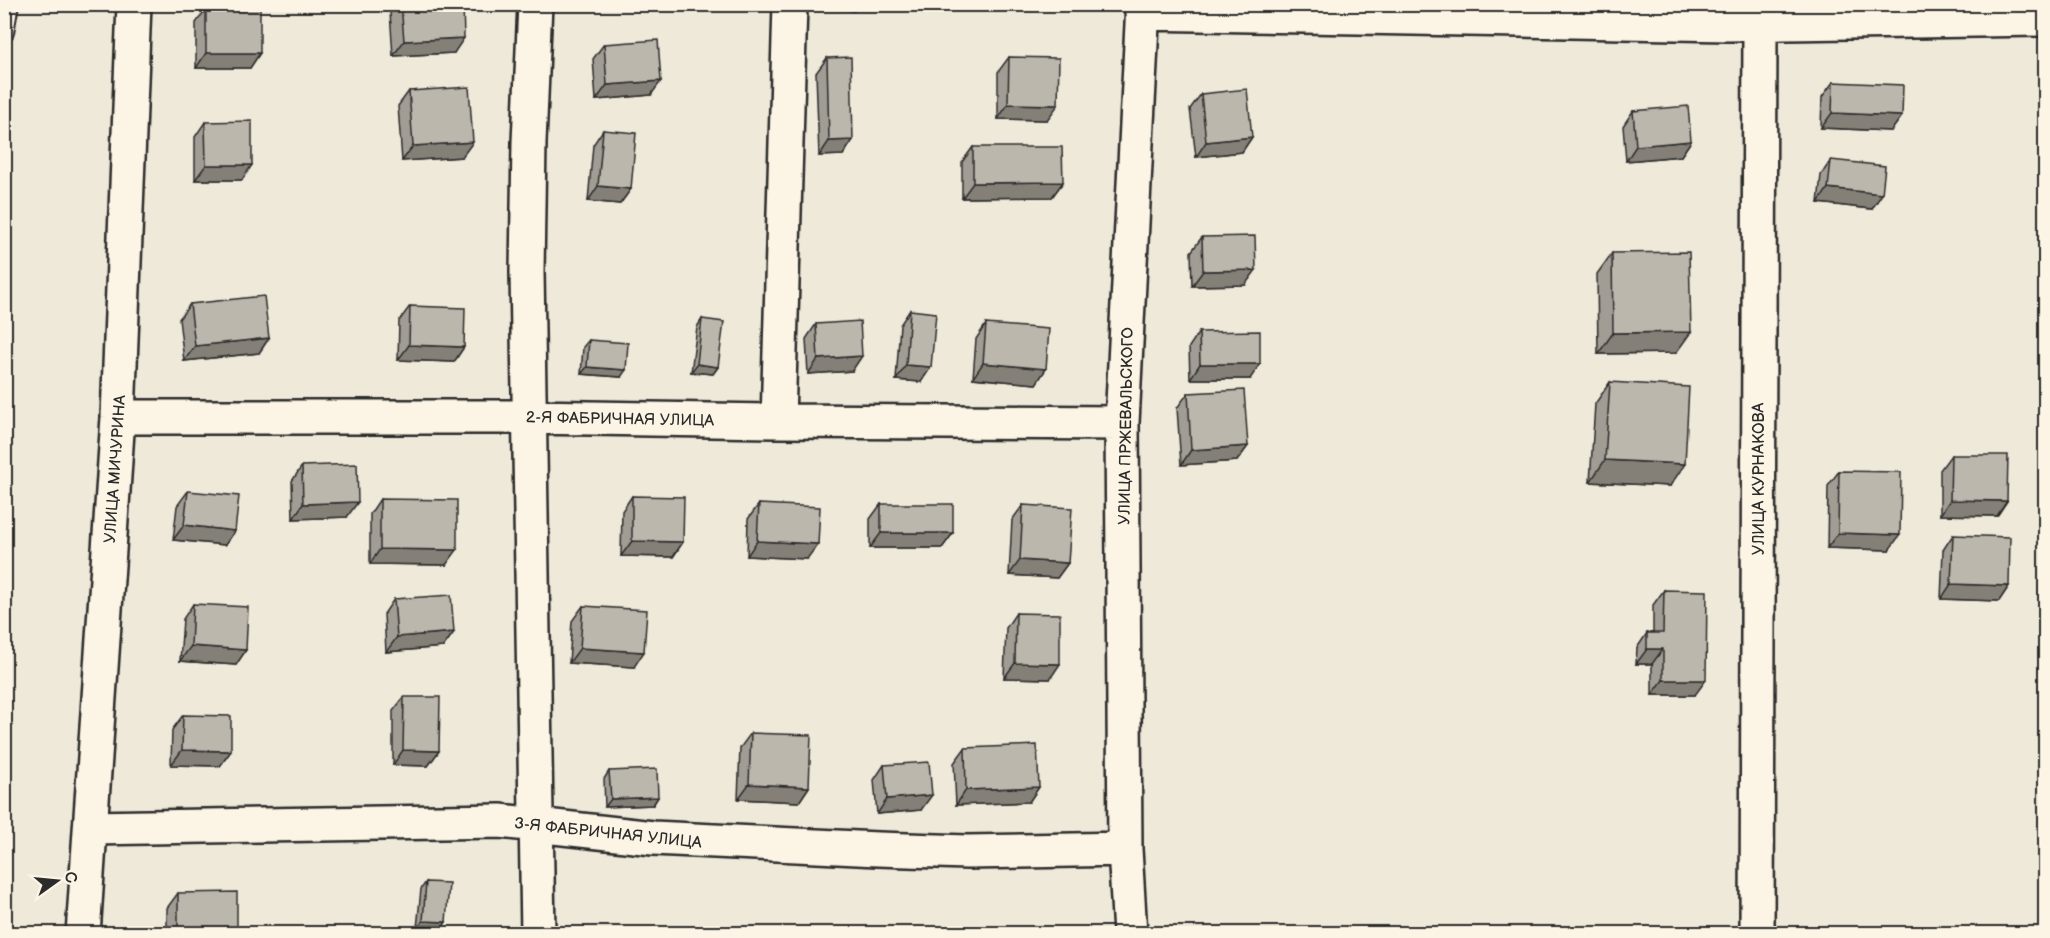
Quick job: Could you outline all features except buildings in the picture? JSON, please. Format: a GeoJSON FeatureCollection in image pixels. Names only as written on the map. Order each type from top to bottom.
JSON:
{"type":"FeatureCollection","features":[{"type":"Feature","properties":{"kind":"street","name":"УЛИЦА МИЧУРИНА"},"geometry":{"type":"LineString","coordinates":[[83,933],[118,417],[134,4]]}},
{"type":"Feature","properties":{"kind":"street"},"geometry":{"type":"LineString","coordinates":[[535,4],[527,216],[538,933]]}},
{"type":"Feature","properties":{"kind":"street"},"geometry":{"type":"LineString","coordinates":[[778,421],[789,4]]}},
{"type":"Feature","properties":{"kind":"street"},"geometry":{"type":"LineString","coordinates":[[1143,9],[2046,20]]}},
{"type":"Feature","properties":{"kind":"street","name":"УЛИЦА ПРЖЕВАЛЬСКОГО"},"geometry":{"type":"LineString","coordinates":[[1130,933],[1125,849],[1122,423],[1143,9]]}},
{"type":"Feature","properties":{"kind":"street","name":"УЛИЦА КУРНАКОВА"},"geometry":{"type":"LineString","coordinates":[[1739,17],[1756,933]]}},
{"type":"Feature","properties":{"kind":"street","name":"2-Я ФАБРИЧНАЯ УЛИЦА"},"geometry":{"type":"LineString","coordinates":[[118,417],[530,417],[1122,423]]}},
{"type":"Feature","properties":{"kind":"street","name":"3-Я ФАБРИЧНАЯ УЛИЦА"},"geometry":{"type":"LineString","coordinates":[[91,828],[482,821],[536,824],[653,838],[855,848],[967,852],[1125,849]]}},
{"type":"Feature","properties":{"kind":"lane"},"geometry":{"type":"LineString","coordinates":[[4,32],[9,4]]}}]}
